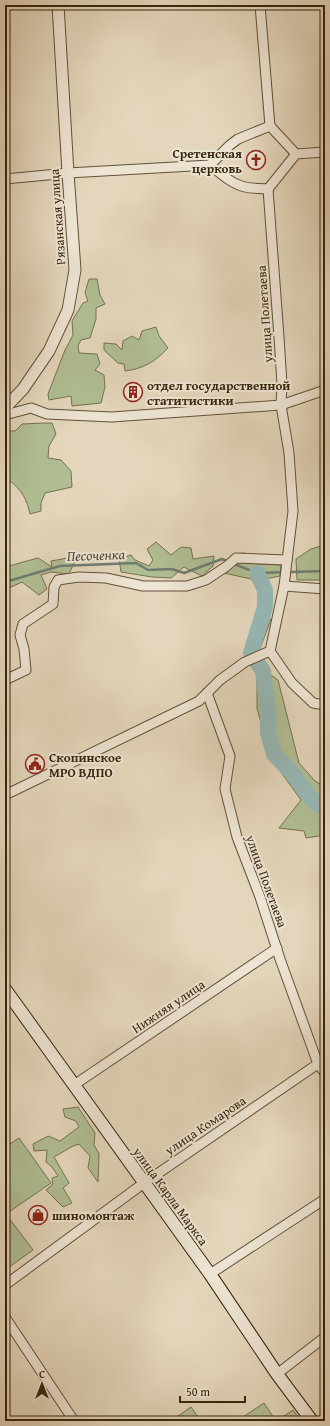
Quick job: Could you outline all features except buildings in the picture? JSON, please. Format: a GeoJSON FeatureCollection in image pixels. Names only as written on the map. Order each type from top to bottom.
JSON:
{"type":"FeatureCollection","features":[{"type":"Feature","properties":{"kind":"main road","name":"улица Карла Маркса"},"geometry":{"type":"LineString","coordinates":[[5,989],[210,1274],[277,1374],[312,1421]]}},
{"type":"Feature","properties":{"kind":"street","name":"Рязанская улица"},"geometry":{"type":"LineString","coordinates":[[5,408],[23,389],[49,352],[68,310],[75,270],[58,5]]}},
{"type":"Feature","properties":{"kind":"street"},"geometry":{"type":"LineString","coordinates":[[260,5],[270,126],[296,154]]}},
{"type":"Feature","properties":{"kind":"street"},"geometry":{"type":"LineString","coordinates":[[5,179],[210,165],[238,139],[270,126]]}},
{"type":"Feature","properties":{"kind":"street"},"geometry":{"type":"LineString","coordinates":[[210,165],[231,182],[240,186],[268,189],[296,154],[325,152]]}},
{"type":"Feature","properties":{"kind":"street","name":"улица Полетаева"},"geometry":{"type":"LineString","coordinates":[[268,189],[280,345],[282,384],[281,405],[289,453],[293,511],[284,586],[270,651]]}},
{"type":"Feature","properties":{"kind":"street"},"geometry":{"type":"LineString","coordinates":[[5,415],[31,408],[47,414],[112,418],[281,405],[325,390]]}},
{"type":"Feature","properties":{"kind":"street"},"geometry":{"type":"LineString","coordinates":[[5,680],[26,670],[24,649],[20,635],[23,624],[53,604],[54,587],[58,580],[79,576],[106,578],[143,586],[187,586],[206,580],[236,558],[287,560]]}},
{"type":"Feature","properties":{"kind":"street"},"geometry":{"type":"LineString","coordinates":[[284,586],[325,589]]}},
{"type":"Feature","properties":{"kind":"street"},"geometry":{"type":"LineString","coordinates":[[5,795],[199,701],[220,680],[245,662],[270,651],[292,683],[313,703],[325,705]]}},
{"type":"Feature","properties":{"kind":"street","name":"улица Полетаева"},"geometry":{"type":"LineString","coordinates":[[207,693],[230,756],[225,789],[237,837],[260,897],[277,948],[322,1061],[325,1073]]}},
{"type":"Feature","properties":{"kind":"street","name":"Нижняя улица"},"geometry":{"type":"LineString","coordinates":[[74,1085],[277,948]]}},
{"type":"Feature","properties":{"kind":"street","name":"улица Комарова"},"geometry":{"type":"LineString","coordinates":[[5,1285],[144,1183],[322,1061]]}},
{"type":"Feature","properties":{"kind":"street"},"geometry":{"type":"LineString","coordinates":[[210,1274],[325,1199]]}},
{"type":"Feature","properties":{"kind":"street"},"geometry":{"type":"LineString","coordinates":[[5,1317],[74,1421]]}},
{"type":"Feature","properties":{"kind":"street"},"geometry":{"type":"LineString","coordinates":[[277,1374],[325,1337]]}},
{"type":"Feature","properties":{"kind":"green space"},"geometry":{"type":"Polygon","coordinates":[[[89,279],[97,279],[100,295],[105,304],[96,308],[96,319],[90,338],[81,340],[78,346],[79,353],[97,354],[100,364],[95,370],[104,375],[105,387],[101,403],[72,406],[71,396],[49,400],[48,394],[65,350],[73,335],[72,321],[83,303],[88,301],[85,293],[89,279]]]}},
{"type":"Feature","properties":{"kind":"green space"},"geometry":{"type":"Polygon","coordinates":[[[156,327],[159,336],[168,348],[159,357],[143,366],[125,371],[124,364],[118,363],[104,350],[104,343],[116,344],[122,350],[123,341],[132,336],[139,340],[142,331],[156,327]]]}},
{"type":"Feature","properties":{"kind":"green space"},"geometry":{"type":"Polygon","coordinates":[[[52,423],[56,434],[49,446],[48,458],[61,460],[71,471],[72,487],[45,493],[41,503],[41,511],[30,514],[26,500],[21,492],[10,481],[5,482],[5,431],[15,431],[22,424],[52,423]]]}},
{"type":"Feature","properties":{"kind":"green space"},"geometry":{"type":"Polygon","coordinates":[[[156,542],[171,555],[181,547],[191,548],[193,559],[214,556],[213,566],[202,576],[184,567],[171,578],[152,577],[121,572],[119,559],[131,555],[135,560],[149,566],[153,560],[147,549],[156,542]]]}},
{"type":"Feature","properties":{"kind":"green space"},"geometry":{"type":"Polygon","coordinates":[[[325,545],[325,580],[297,580],[296,559],[311,549],[325,545]]]}},
{"type":"Feature","properties":{"kind":"green space"},"geometry":{"type":"Polygon","coordinates":[[[245,553],[256,564],[281,565],[280,576],[265,579],[269,586],[268,612],[259,612],[261,592],[251,579],[224,573],[234,554],[245,553]]]}},
{"type":"Feature","properties":{"kind":"green space"},"geometry":{"type":"Polygon","coordinates":[[[38,558],[52,567],[51,561],[68,558],[75,561],[69,574],[51,572],[41,575],[47,589],[39,595],[22,582],[5,590],[5,567],[38,558]]]}},
{"type":"Feature","properties":{"kind":"green space"},"geometry":{"type":"Polygon","coordinates":[[[271,619],[260,649],[249,656],[244,654],[256,624],[271,619]]]}},
{"type":"Feature","properties":{"kind":"green space"},"geometry":{"type":"Polygon","coordinates":[[[271,675],[278,680],[299,763],[315,781],[325,787],[325,835],[306,838],[304,831],[279,828],[301,800],[270,757],[257,708],[257,679],[271,675]]]}},
{"type":"Feature","properties":{"kind":"green space"},"geometry":{"type":"Polygon","coordinates":[[[78,1107],[95,1133],[94,1145],[99,1154],[98,1182],[88,1168],[90,1156],[79,1144],[54,1157],[69,1183],[63,1188],[72,1203],[63,1207],[46,1190],[53,1184],[52,1178],[58,1176],[52,1167],[46,1162],[47,1150],[34,1151],[33,1144],[48,1136],[60,1141],[79,1127],[76,1121],[65,1117],[63,1109],[78,1107]]]}},
{"type":"Feature","properties":{"kind":"green space"},"geometry":{"type":"Polygon","coordinates":[[[19,1138],[51,1183],[6,1214],[33,1250],[5,1270],[5,1147],[19,1138]]]}},
{"type":"Feature","properties":{"kind":"green space"},"geometry":{"type":"Polygon","coordinates":[[[264,1403],[276,1421],[237,1421],[264,1403]]]}},
{"type":"Feature","properties":{"kind":"green space"},"geometry":{"type":"Polygon","coordinates":[[[191,1407],[201,1421],[171,1421],[191,1407]]]}},
{"type":"Feature","properties":{"kind":"green space"},"geometry":{"type":"Polygon","coordinates":[[[293,1410],[301,1421],[276,1421],[293,1410]]]}},
{"type":"Feature","properties":{"kind":"waterway","name":"Песоченка"},"geometry":{"type":"LineString","coordinates":[[5,582],[60,566],[136,563],[148,570],[172,569],[184,573],[222,559],[229,562]]}},
{"type":"Feature","properties":{"kind":"waterway","name":"Песоченка"},"geometry":{"type":"LineString","coordinates":[[234,564],[257,573],[325,571]]}},
{"type":"Feature","properties":{"kind":"waterway"},"geometry":{"type":"LineString","coordinates":[[257,573],[265,590],[265,607],[251,653],[263,671],[268,711],[268,733],[274,754],[291,772],[314,802],[325,808]]}},
{"type":"Feature","properties":{"kind":"place","name":"Сретенская церковь"},"geometry":{"type":"Point","coordinates":[256,160]}},
{"type":"Feature","properties":{"kind":"place","name":"отдел государственной статитистики"},"geometry":{"type":"Point","coordinates":[133,392]}},
{"type":"Feature","properties":{"kind":"place","name":"Скопинское МРО ВДПО"},"geometry":{"type":"Point","coordinates":[35,764]}},
{"type":"Feature","properties":{"kind":"place","name":"шиномонтаж"},"geometry":{"type":"Point","coordinates":[38,1215]}}]}
